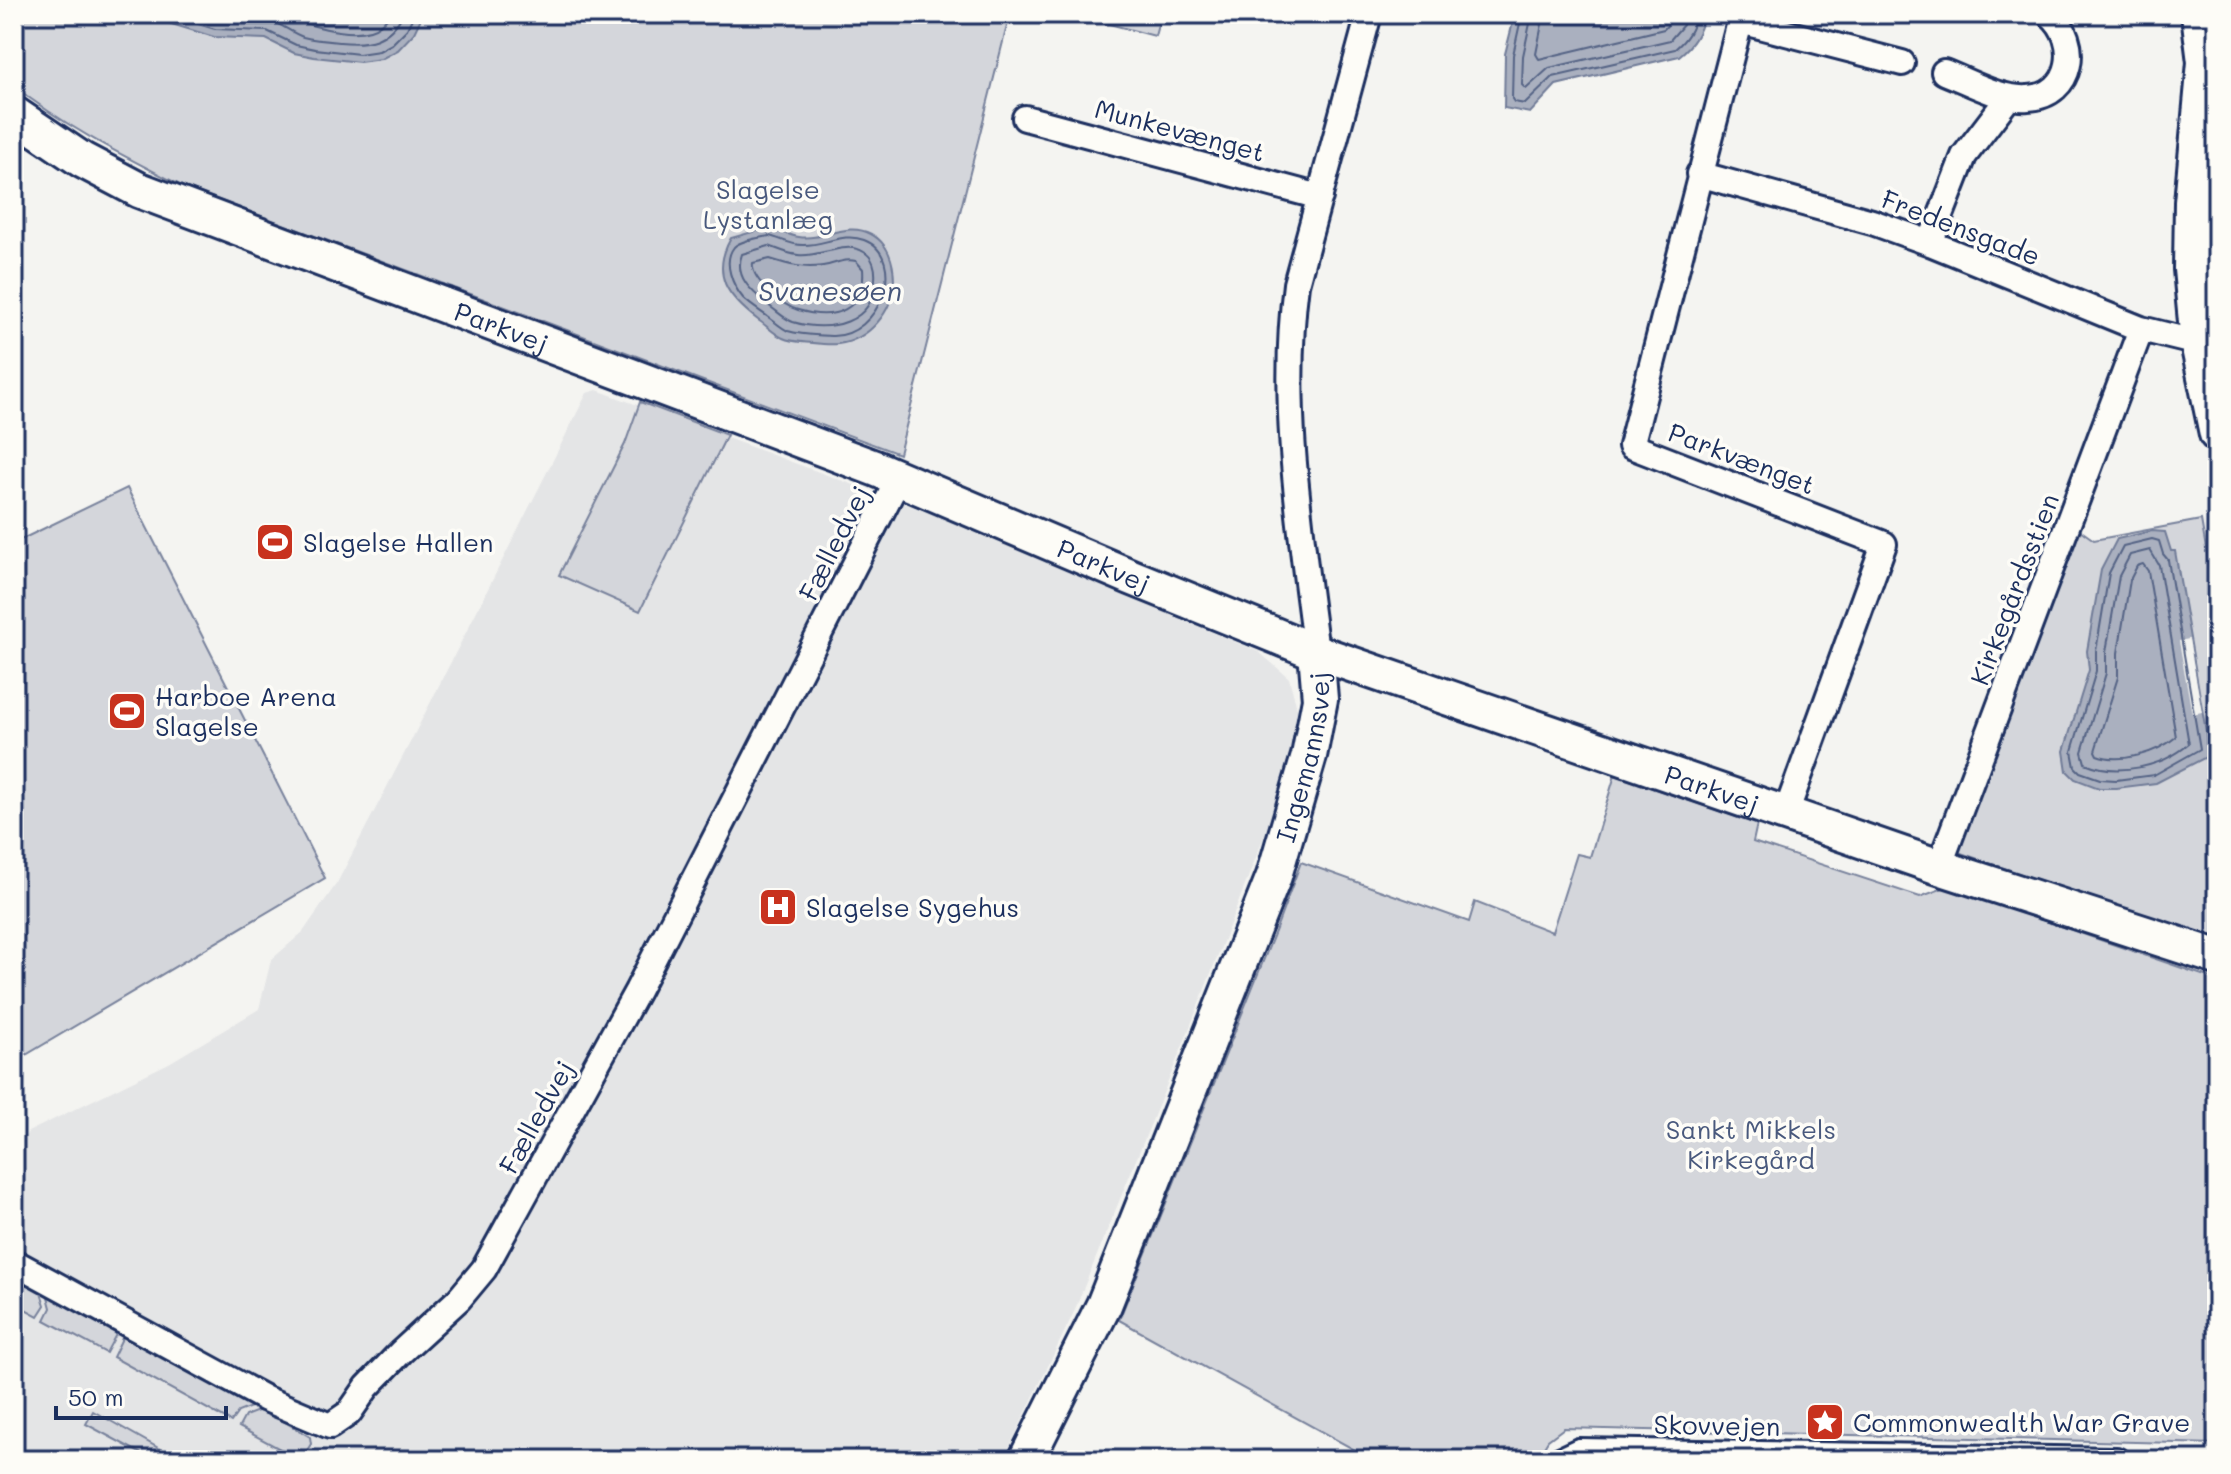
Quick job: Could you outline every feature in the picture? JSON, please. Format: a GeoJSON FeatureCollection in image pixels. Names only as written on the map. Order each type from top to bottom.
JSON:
{"type":"FeatureCollection","features":[{"type":"Feature","properties":{"kind":"street","name":"Ingemannsvej"},"geometry":{"type":"LineString","coordinates":[[1026,1460],[1104,1305],[1274,876],[1311,746],[1320,699],[1294,473],[1290,354],[1296,284],[1369,14]]}},
{"type":"Feature","properties":{"kind":"street"},"geometry":{"type":"LineString","coordinates":[[1944,72],[2009,97],[2030,99],[2048,94],[2062,79],[2070,61],[2061,23],[2050,14]]}},
{"type":"Feature","properties":{"kind":"street"},"geometry":{"type":"LineString","coordinates":[[2199,14],[2205,62],[2192,202],[2191,269],[2198,343],[2217,434]]}},
{"type":"Feature","properties":{"kind":"street","name":"Parkvænget"},"geometry":{"type":"LineString","coordinates":[[1786,813],[1884,544],[1631,446],[1741,18],[1902,63]]}},
{"type":"Feature","properties":{"kind":"street"},"geometry":{"type":"LineString","coordinates":[[1930,243],[1964,156],[2009,97]]}},
{"type":"Feature","properties":{"kind":"street","name":"Parkvej"},"geometry":{"type":"LineString","coordinates":[[14,114],[82,160],[139,190],[899,478],[1316,652],[1939,867],[2217,957]]}},
{"type":"Feature","properties":{"kind":"street","name":"Munkevænget"},"geometry":{"type":"LineString","coordinates":[[1025,118],[1320,197]]}},
{"type":"Feature","properties":{"kind":"street","name":"Fredensgade"},"geometry":{"type":"LineString","coordinates":[[1699,174],[1872,222],[2141,329],[2198,343]]}},
{"type":"Feature","properties":{"kind":"street","name":"Kirkegårdsstien"},"geometry":{"type":"LineString","coordinates":[[1939,867],[2141,329]]}},
{"type":"Feature","properties":{"kind":"street","name":"Fælledvej"},"geometry":{"type":"LineString","coordinates":[[14,1262],[266,1399],[330,1426],[349,1413],[367,1387],[459,1299],[484,1269],[637,991],[899,478]]}},
{"type":"Feature","properties":{"kind":"street","name":"Skovvejen"},"geometry":{"type":"LineString","coordinates":[[1560,1460],[1579,1451],[2116,1460]]}},
{"type":"Feature","properties":{"kind":"shaded area","name":"Slagelse Sygehus"},"geometry":{"type":"Polygon","coordinates":[[[597,390],[938,516],[1259,652],[1289,678],[1299,716],[1270,821],[1073,1314],[1003,1460],[14,1460],[14,1154],[28,1132],[169,1063],[259,1009],[271,960],[303,932],[337,883],[587,393],[597,390]]]}},
{"type":"Feature","properties":{"kind":"green space","name":"Slagelse Lystanlæg"},"geometry":{"type":"Polygon","coordinates":[[[14,14],[1010,14],[899,454],[184,187],[75,128],[14,86],[14,14]]]}},
{"type":"Feature","properties":{"kind":"green space"},"geometry":{"type":"Polygon","coordinates":[[[1071,14],[1161,14],[1155,36],[1071,14]]]}},
{"type":"Feature","properties":{"kind":"green space"},"geometry":{"type":"Polygon","coordinates":[[[640,402],[727,435],[640,611],[559,575],[625,444],[640,402]]]}},
{"type":"Feature","properties":{"kind":"green space","name":"Harboe Arena Slagelse"},"geometry":{"type":"Polygon","coordinates":[[[127,488],[325,878],[14,1062],[14,543],[127,488]]]}},
{"type":"Feature","properties":{"kind":"green space"},"geometry":{"type":"Polygon","coordinates":[[[2201,520],[2217,611],[2217,942],[1955,851],[2077,528],[2094,540],[2201,520]]]}},
{"type":"Feature","properties":{"kind":"green space","name":"Sankt Mikkels Kirkegård"},"geometry":{"type":"Polygon","coordinates":[[[1615,775],[1757,824],[1753,842],[1920,897],[1946,887],[2217,980],[2217,1444],[1564,1428],[1548,1440],[1536,1460],[1373,1460],[1119,1320],[1301,862],[1469,922],[1475,902],[1552,932],[1577,854],[1590,857],[1615,775]]]}},
{"type":"Feature","properties":{"kind":"green space"},"geometry":{"type":"Polygon","coordinates":[[[14,1272],[38,1284],[45,1305],[38,1316],[14,1303],[14,1272]]]}},
{"type":"Feature","properties":{"kind":"green space"},"geometry":{"type":"Polygon","coordinates":[[[46,1289],[119,1329],[106,1353],[45,1320],[51,1308],[46,1289]]]}},
{"type":"Feature","properties":{"kind":"green space"},"geometry":{"type":"Polygon","coordinates":[[[125,1332],[256,1405],[238,1412],[231,1422],[113,1357],[125,1332]]]}},
{"type":"Feature","properties":{"kind":"green space"},"geometry":{"type":"Polygon","coordinates":[[[263,1409],[310,1437],[311,1444],[301,1460],[277,1460],[282,1450],[239,1427],[245,1416],[263,1409]]]}},
{"type":"Feature","properties":{"kind":"green space"},"geometry":{"type":"Polygon","coordinates":[[[93,1411],[167,1453],[164,1460],[153,1460],[86,1424],[93,1411]]]}},
{"type":"Feature","properties":{"kind":"water"},"geometry":{"type":"Polygon","coordinates":[[[139,14],[423,14],[414,33],[398,50],[381,59],[360,62],[294,53],[266,39],[214,37],[139,14]]]}},
{"type":"Feature","properties":{"kind":"water"},"geometry":{"type":"Polygon","coordinates":[[[1515,14],[1705,14],[1696,38],[1679,56],[1556,85],[1530,113],[1504,108],[1505,54],[1515,14]]]}},
{"type":"Feature","properties":{"kind":"water","name":"Svanesøen"},"geometry":{"type":"Polygon","coordinates":[[[770,227],[799,237],[844,230],[862,231],[882,242],[893,267],[894,281],[889,303],[877,323],[860,337],[838,344],[794,341],[773,332],[738,303],[722,274],[725,251],[731,238],[770,227]]]}},
{"type":"Feature","properties":{"kind":"water"},"geometry":{"type":"Polygon","coordinates":[[[2152,531],[2165,532],[2171,551],[2175,551],[2210,755],[2156,783],[2099,788],[2075,779],[2067,771],[2064,751],[2089,670],[2087,651],[2101,570],[2117,539],[2152,531]]]}},
{"type":"Feature","properties":{"kind":"pier"},"geometry":{"type":"Polygon","coordinates":[[[2189,639],[2202,712],[2192,714],[2179,641],[2189,639]]]}},
{"type":"Feature","properties":{"kind":"place","name":"Slagelse Hallen"},"geometry":{"type":"Point","coordinates":[275,542]}},
{"type":"Feature","properties":{"kind":"place","name":"Harboe Arena Slagelse"},"geometry":{"type":"Point","coordinates":[127,711]}},
{"type":"Feature","properties":{"kind":"place","name":"Slagelse Sygehus"},"geometry":{"type":"Point","coordinates":[778,907]}},
{"type":"Feature","properties":{"kind":"place","name":"Commonwealth War Grave"},"geometry":{"type":"Point","coordinates":[1825,1422]}}]}
